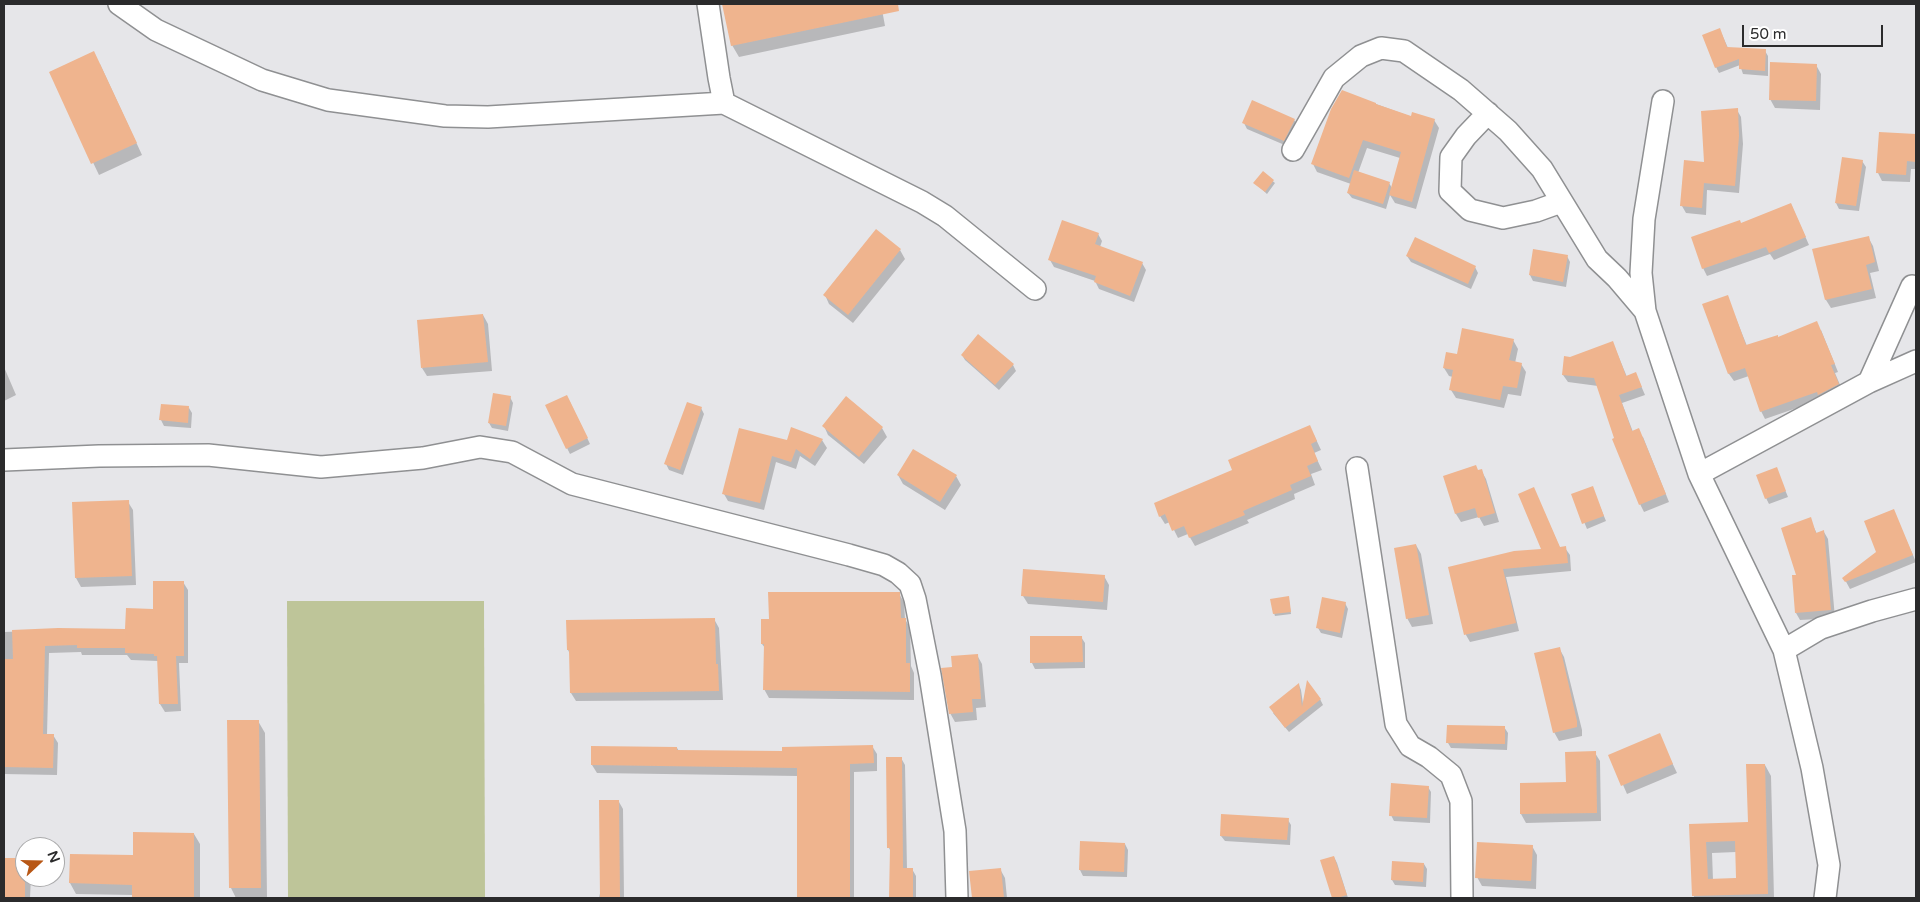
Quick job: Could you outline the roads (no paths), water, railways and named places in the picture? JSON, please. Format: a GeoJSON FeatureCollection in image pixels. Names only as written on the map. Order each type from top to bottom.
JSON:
{"type":"FeatureCollection","features":[{"type":"Feature","properties":{"kind":"street"},"geometry":{"type":"LineString","coordinates":[[119,4],[156,30],[262,80],[328,100],[445,116],[488,117],[724,104],[922,202],[945,216],[1035,289]]}},
{"type":"Feature","properties":{"kind":"street"},"geometry":{"type":"LineString","coordinates":[[708,4],[718,78],[724,104]]}},
{"type":"Feature","properties":{"kind":"street"},"geometry":{"type":"LineString","coordinates":[[1293,150],[1334,78],[1361,56],[1381,48],[1404,52],[1461,90],[1508,131],[1542,169],[1597,259],[1617,278],[1645,311]]}},
{"type":"Feature","properties":{"kind":"street"},"geometry":{"type":"LineString","coordinates":[[1663,101],[1644,219],[1641,272],[1645,311],[1699,474],[1784,650],[1812,768],[1829,865],[1825,898]]}},
{"type":"Feature","properties":{"kind":"street"},"geometry":{"type":"LineString","coordinates":[[1488,113],[1466,136],[1451,158],[1450,191],[1470,210],[1503,218],[1536,211],[1562,202]]}},
{"type":"Feature","properties":{"kind":"street"},"geometry":{"type":"LineString","coordinates":[[1869,382],[1912,286]]}},
{"type":"Feature","properties":{"kind":"street"},"geometry":{"type":"LineString","coordinates":[[1699,474],[1869,382],[1916,362]]}},
{"type":"Feature","properties":{"kind":"street"},"geometry":{"type":"LineString","coordinates":[[4,460],[99,456],[208,455],[321,467],[423,458],[480,447],[512,452],[572,484],[884,565],[898,573],[910,584],[915,599],[930,676],[954,831],[957,898]]}},
{"type":"Feature","properties":{"kind":"street"},"geometry":{"type":"LineString","coordinates":[[1357,468],[1396,724],[1410,746],[1450,775],[1461,801],[1462,898]]}},
{"type":"Feature","properties":{"kind":"street"},"geometry":{"type":"LineString","coordinates":[[1784,650],[1821,628],[1916,599]]}}]}
